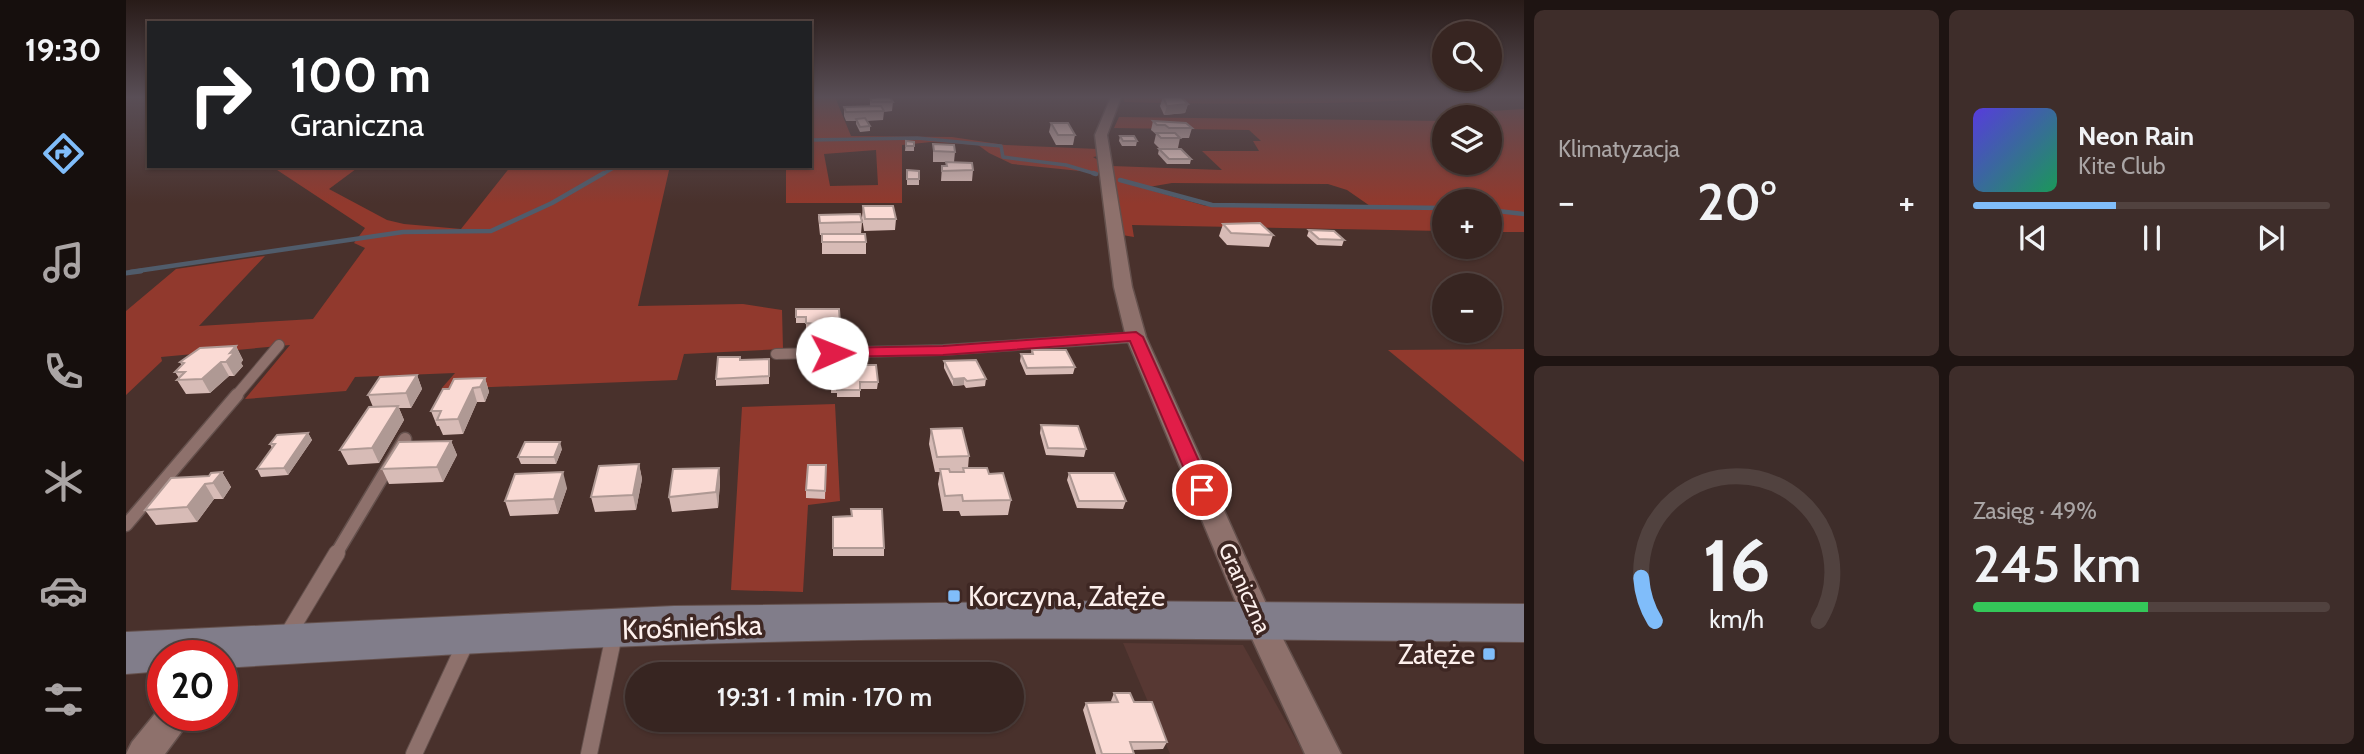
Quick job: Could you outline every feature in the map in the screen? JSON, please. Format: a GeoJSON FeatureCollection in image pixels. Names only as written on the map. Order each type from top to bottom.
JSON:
{"type":"FeatureCollection","features":[{"type":"Feature","properties":{"kind":"main road","name":"Krośnieńska"},"geometry":{"type":"LineString","coordinates":[[238,650],[282,645],[469,635],[853,621],[1258,619],[1524,623]]}},
{"type":"Feature","properties":{"kind":"main road","name":"Krośnieńska"},"geometry":{"type":"LineString","coordinates":[[126,653],[147,653]]}},
{"type":"Feature","properties":{"kind":"street","name":"Graniczna"},"geometry":{"type":"LineString","coordinates":[[1102,132],[1123,287],[1136,337],[1258,619],[1323,754]]}},
{"type":"Feature","properties":{"kind":"street"},"geometry":{"type":"LineString","coordinates":[[145,754],[162,731]]}},
{"type":"Feature","properties":{"kind":"lane"},"geometry":{"type":"LineString","coordinates":[[776,354],[943,350],[1136,337]]}},
{"type":"Feature","properties":{"kind":"lane"},"geometry":{"type":"LineString","coordinates":[[126,525],[279,345]]}},
{"type":"Feature","properties":{"kind":"lane"},"geometry":{"type":"LineString","coordinates":[[282,645],[405,439]]}},
{"type":"Feature","properties":{"kind":"lane"},"geometry":{"type":"LineString","coordinates":[[589,754],[616,629]]}},
{"type":"Feature","properties":{"kind":"lane"},"geometry":{"type":"LineString","coordinates":[[414,754],[469,635]]}},
{"type":"Feature","properties":{"kind":"shaded area"},"geometry":{"type":"Polygon","coordinates":[[[812,132],[849,132],[851,136],[952,137],[1005,145],[1098,149],[1099,156],[1093,157],[1098,160],[1100,173],[1012,164],[978,145],[931,142],[902,145],[902,203],[786,203],[786,168],[812,168],[812,132]],[[876,150],[824,154],[830,186],[878,185],[876,150]]]}},
{"type":"Feature","properties":{"kind":"shaded area"},"geometry":{"type":"Polygon","coordinates":[[[1251,132],[1432,132],[1432,175],[1502,175],[1502,132],[1524,132],[1524,232],[1502,232],[1502,189],[1432,189],[1432,231],[1132,225],[1134,237],[1122,235],[1112,166],[1222,170],[1202,151],[1259,151],[1253,141],[1261,141],[1251,132]],[[1172,183],[1143,188],[1206,206],[1373,208],[1347,190],[1328,184],[1172,183]]]}},
{"type":"Feature","properties":{"kind":"shaded area"},"geometry":{"type":"Polygon","coordinates":[[[274,168],[357,168],[329,189],[387,220],[461,229],[509,168],[670,168],[638,306],[743,304],[782,310],[783,349],[684,354],[677,380],[441,389],[455,373],[355,377],[346,391],[245,399],[290,345],[161,357],[162,361],[126,395],[126,311],[176,269],[265,256],[199,326],[313,319],[365,248],[354,243],[365,228],[274,168]]]}},
{"type":"Feature","properties":{"kind":"shaded area"},"geometry":{"type":"Polygon","coordinates":[[[1524,349],[1524,462],[1388,350],[1524,349]]]}},
{"type":"Feature","properties":{"kind":"shaded area"},"geometry":{"type":"Polygon","coordinates":[[[835,404],[840,501],[808,505],[803,592],[731,590],[742,407],[835,404]]]}},
{"type":"Feature","properties":{"kind":"shaded area"},"geometry":{"type":"Polygon","coordinates":[[[1123,643],[1243,645],[1304,754],[1170,754],[1123,643]]]}},
{"type":"Feature","properties":{"kind":"building"},"geometry":{"type":"Polygon","coordinates":[[[1056,132],[1073,132],[1075,135],[1058,135],[1056,132]]]}},
{"type":"Feature","properties":{"kind":"building"},"geometry":{"type":"Polygon","coordinates":[[[1156,133],[1175,133],[1180,138],[1161,138],[1156,133]]]}},
{"type":"Feature","properties":{"kind":"building"},"geometry":{"type":"Polygon","coordinates":[[[1120,136],[1134,136],[1137,141],[1123,141],[1120,136]]]}},
{"type":"Feature","properties":{"kind":"building"},"geometry":{"type":"Polygon","coordinates":[[[906,141],[914,142],[914,146],[906,146],[906,141]]]}},
{"type":"Feature","properties":{"kind":"building"},"geometry":{"type":"Polygon","coordinates":[[[933,144],[954,145],[955,152],[934,151],[933,144]]]}},
{"type":"Feature","properties":{"kind":"building"},"geometry":{"type":"Polygon","coordinates":[[[1159,149],[1181,149],[1191,159],[1169,159],[1159,149]]]}},
{"type":"Feature","properties":{"kind":"building"},"geometry":{"type":"Polygon","coordinates":[[[946,162],[972,163],[973,170],[942,171],[942,166],[947,166],[946,162]]]}},
{"type":"Feature","properties":{"kind":"building"},"geometry":{"type":"Polygon","coordinates":[[[907,170],[919,171],[919,179],[907,179],[907,170]]]}},
{"type":"Feature","properties":{"kind":"building"},"geometry":{"type":"Polygon","coordinates":[[[863,206],[893,206],[896,219],[865,219],[863,206]]]}},
{"type":"Feature","properties":{"kind":"building"},"geometry":{"type":"Polygon","coordinates":[[[860,214],[862,222],[820,223],[819,215],[860,214]]]}},
{"type":"Feature","properties":{"kind":"building"},"geometry":{"type":"Polygon","coordinates":[[[1260,223],[1273,235],[1231,233],[1223,224],[1260,223]]]}},
{"type":"Feature","properties":{"kind":"building"},"geometry":{"type":"Polygon","coordinates":[[[1309,230],[1334,231],[1344,240],[1319,239],[1309,230]]]}},
{"type":"Feature","properties":{"kind":"building"},"geometry":{"type":"Polygon","coordinates":[[[822,234],[865,234],[866,242],[822,242],[822,234]]]}},
{"type":"Feature","properties":{"kind":"building"},"geometry":{"type":"Polygon","coordinates":[[[796,309],[839,309],[840,323],[806,323],[806,317],[796,317],[796,309]]]}},
{"type":"Feature","properties":{"kind":"building"},"geometry":{"type":"Polygon","coordinates":[[[236,346],[230,353],[235,352],[226,362],[221,362],[202,379],[177,380],[185,372],[175,372],[184,363],[180,362],[200,348],[236,346]]]}},
{"type":"Feature","properties":{"kind":"building"},"geometry":{"type":"Polygon","coordinates":[[[1032,350],[1066,350],[1075,367],[1027,368],[1021,354],[1033,354],[1032,350]]]}},
{"type":"Feature","properties":{"kind":"building"},"geometry":{"type":"Polygon","coordinates":[[[718,357],[740,357],[740,360],[769,359],[769,376],[716,379],[718,357]]]}},
{"type":"Feature","properties":{"kind":"building"},"geometry":{"type":"Polygon","coordinates":[[[976,360],[986,379],[953,379],[944,361],[976,360]]]}},
{"type":"Feature","properties":{"kind":"building"},"geometry":{"type":"Polygon","coordinates":[[[832,365],[876,365],[878,382],[860,382],[860,390],[837,390],[837,386],[831,386],[832,365]]]}},
{"type":"Feature","properties":{"kind":"building"},"geometry":{"type":"Polygon","coordinates":[[[417,375],[406,393],[368,395],[380,377],[417,375]]]}},
{"type":"Feature","properties":{"kind":"building"},"geometry":{"type":"Polygon","coordinates":[[[485,378],[480,387],[473,388],[458,419],[437,420],[441,411],[431,411],[443,389],[449,389],[454,379],[485,378]]]}},
{"type":"Feature","properties":{"kind":"building"},"geometry":{"type":"Polygon","coordinates":[[[398,406],[372,448],[340,450],[369,407],[398,406]]]}},
{"type":"Feature","properties":{"kind":"building"},"geometry":{"type":"Polygon","coordinates":[[[1041,425],[1078,426],[1086,449],[1048,448],[1041,425]]]}},
{"type":"Feature","properties":{"kind":"building"},"geometry":{"type":"Polygon","coordinates":[[[962,428],[969,456],[937,457],[931,429],[962,428]]]}},
{"type":"Feature","properties":{"kind":"building"},"geometry":{"type":"Polygon","coordinates":[[[308,433],[284,468],[257,469],[275,444],[270,444],[277,435],[308,433]]]}},
{"type":"Feature","properties":{"kind":"building"},"geometry":{"type":"Polygon","coordinates":[[[451,441],[437,467],[382,469],[399,442],[451,441]]]}},
{"type":"Feature","properties":{"kind":"building"},"geometry":{"type":"Polygon","coordinates":[[[525,442],[560,442],[554,457],[518,457],[525,442]]]}},
{"type":"Feature","properties":{"kind":"building"},"geometry":{"type":"Polygon","coordinates":[[[639,464],[633,495],[591,497],[599,466],[639,464]]]}},
{"type":"Feature","properties":{"kind":"building"},"geometry":{"type":"Polygon","coordinates":[[[808,465],[826,465],[825,491],[806,490],[808,465]]]}},
{"type":"Feature","properties":{"kind":"building"},"geometry":{"type":"Polygon","coordinates":[[[719,468],[716,492],[669,497],[673,469],[719,468]]]}},
{"type":"Feature","properties":{"kind":"building"},"geometry":{"type":"Polygon","coordinates":[[[963,468],[987,468],[989,474],[1003,473],[1011,500],[963,501],[962,495],[945,496],[940,469],[964,472],[963,468]]]}},
{"type":"Feature","properties":{"kind":"building"},"geometry":{"type":"Polygon","coordinates":[[[222,472],[213,483],[205,484],[187,507],[145,510],[171,478],[209,476],[211,473],[222,472]]]}},
{"type":"Feature","properties":{"kind":"building"},"geometry":{"type":"Polygon","coordinates":[[[563,472],[554,499],[505,501],[515,474],[563,472]]]}},
{"type":"Feature","properties":{"kind":"building"},"geometry":{"type":"Polygon","coordinates":[[[1069,473],[1114,473],[1126,501],[1079,501],[1069,473]]]}},
{"type":"Feature","properties":{"kind":"building"},"geometry":{"type":"Polygon","coordinates":[[[851,509],[882,509],[884,548],[833,548],[833,517],[852,516],[851,509]]]}},
{"type":"Feature","properties":{"kind":"building"},"geometry":{"type":"Polygon","coordinates":[[[1114,693],[1130,693],[1134,702],[1152,702],[1167,742],[1130,742],[1134,754],[1102,754],[1086,703],[1118,702],[1114,693]]]}},
{"type":"Feature","properties":{"kind":"waterway"},"geometry":{"type":"LineString","coordinates":[[812,140],[917,138],[1001,146],[1003,157],[1066,165],[1096,174],[1093,173]]}},
{"type":"Feature","properties":{"kind":"waterway"},"geometry":{"type":"LineString","coordinates":[[601,175],[613,168]]}},
{"type":"Feature","properties":{"kind":"waterway"},"geometry":{"type":"LineString","coordinates":[[130,272],[403,232],[491,231],[552,203],[604,173]]}},
{"type":"Feature","properties":{"kind":"waterway"},"geometry":{"type":"LineString","coordinates":[[1120,180],[1212,205],[1432,208]]}},
{"type":"Feature","properties":{"kind":"waterway"},"geometry":{"type":"LineString","coordinates":[[1502,211],[1524,214]]}},
{"type":"Feature","properties":{"kind":"waterway"},"geometry":{"type":"LineString","coordinates":[[126,273],[141,271]]}},
{"type":"Feature","properties":{"kind":"place","name":"Korczyna, Załęże"},"geometry":{"type":"Point","coordinates":[954,596]}},
{"type":"Feature","properties":{"kind":"place","name":"Załęże"},"geometry":{"type":"Point","coordinates":[1489,654]}},
{"type":"Feature","properties":{"kind":"route"},"geometry":{"type":"LineString","coordinates":[[832,353],[943,350],[1136,337],[1202,490]]}}]}
